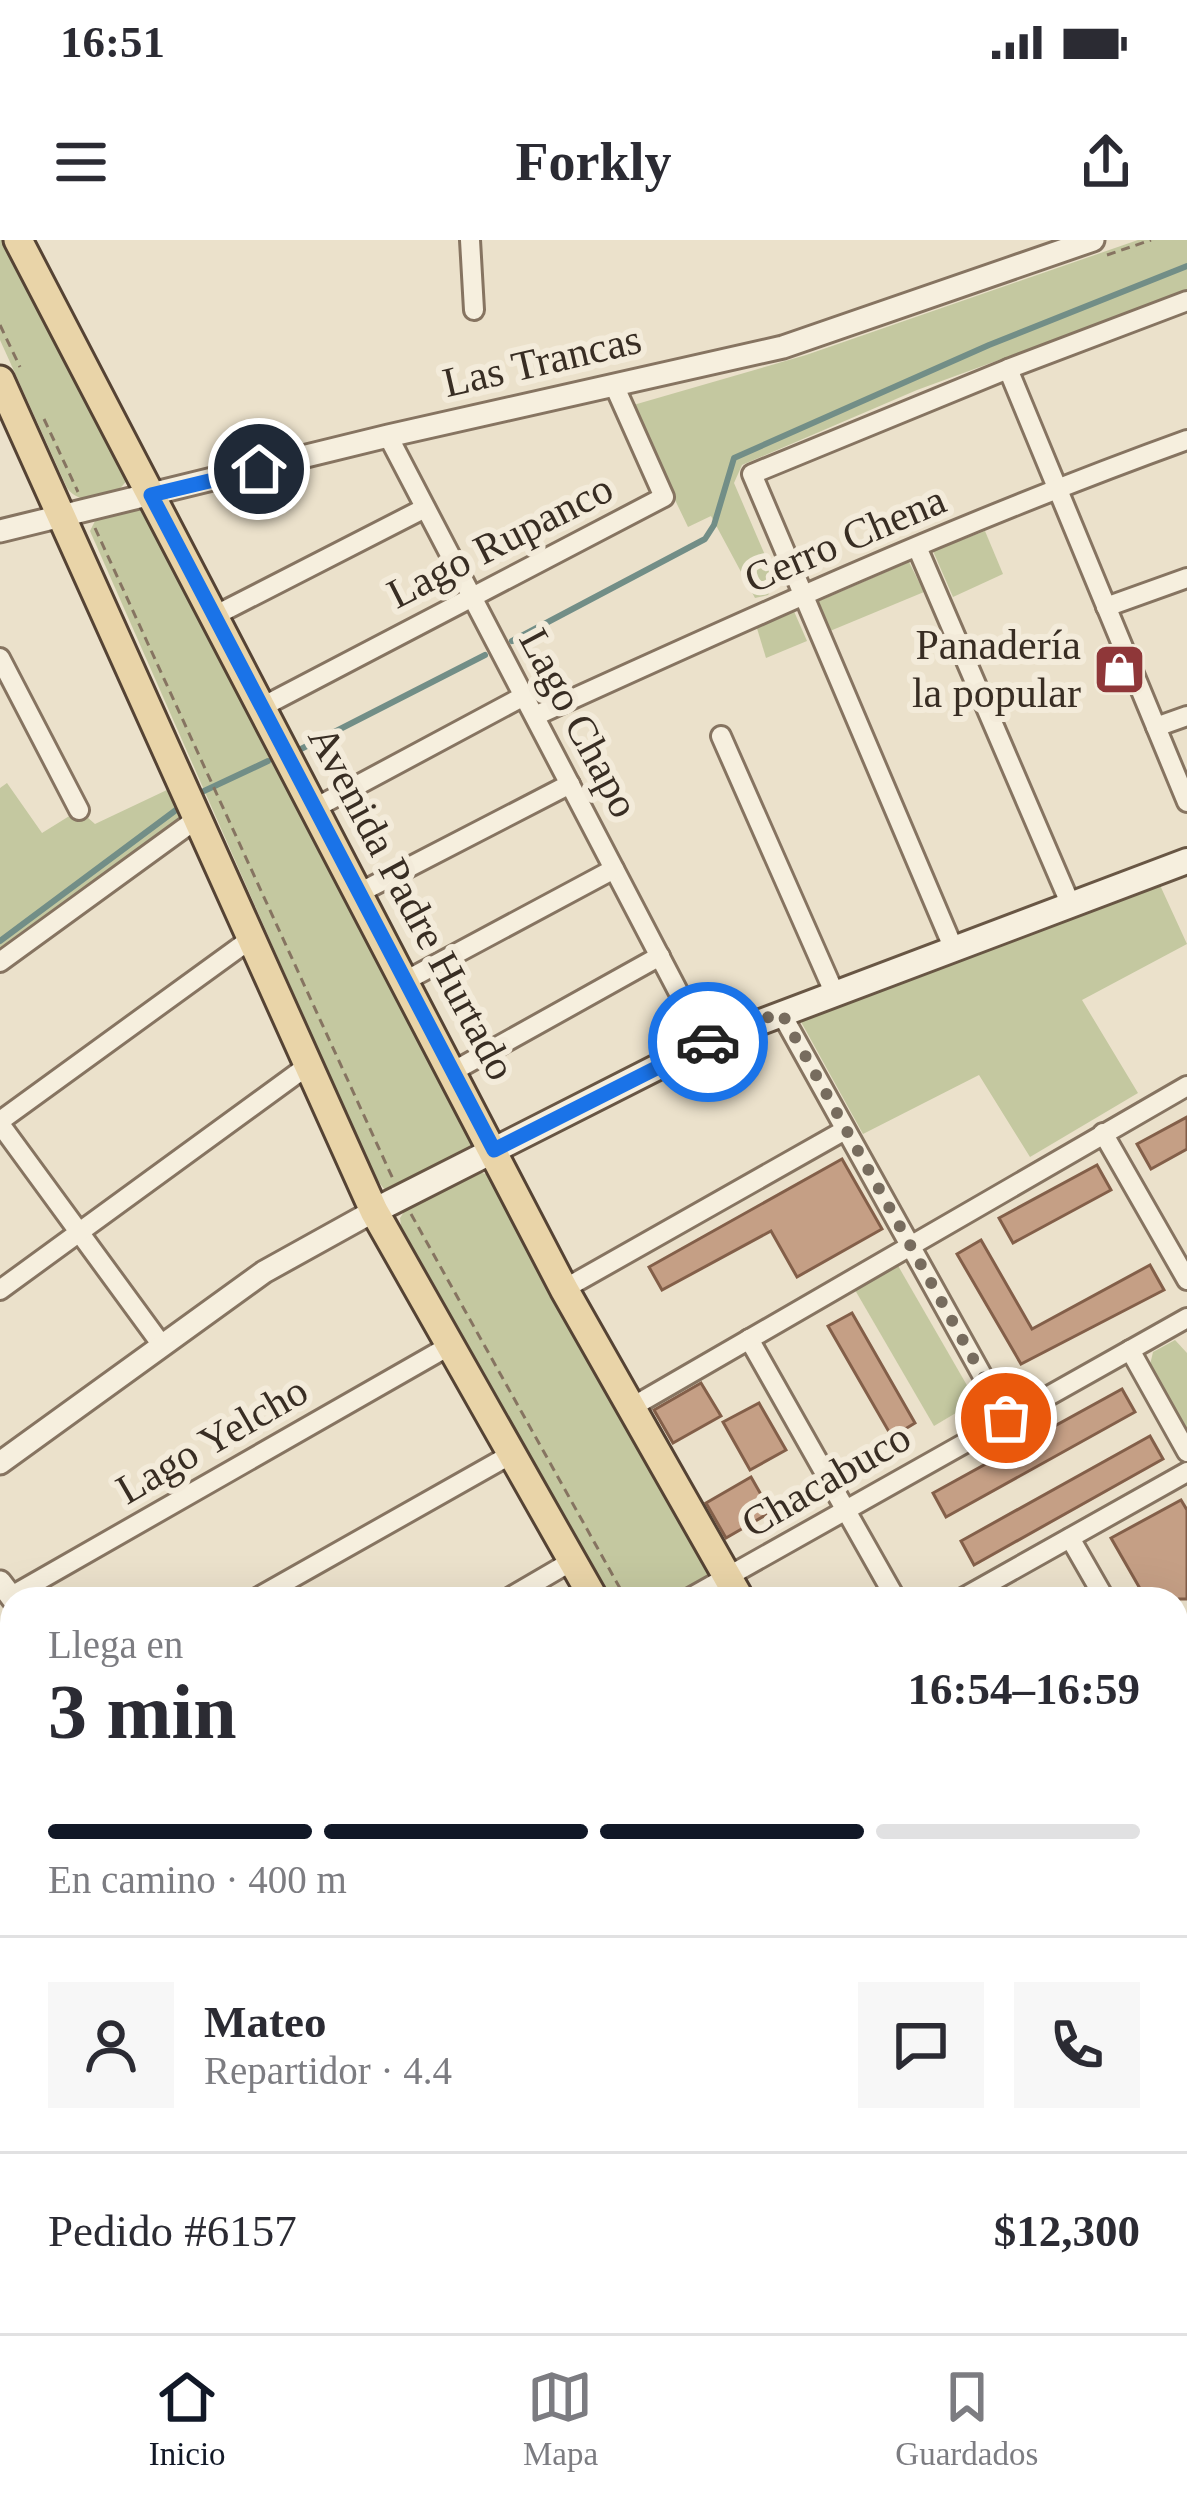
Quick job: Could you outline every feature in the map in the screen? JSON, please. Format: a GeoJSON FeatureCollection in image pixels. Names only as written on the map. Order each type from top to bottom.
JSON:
{"type":"FeatureCollection","features":[{"type":"Feature","properties":{"kind":"main road","name":"Avenida Padre Hurtado"},"geometry":{"type":"LineString","coordinates":[[18,240],[564,1289],[733,1587]]}},
{"type":"Feature","properties":{"kind":"main road"},"geometry":{"type":"LineString","coordinates":[[10,373],[74,514],[198,818],[374,1211],[587,1587]]}},
{"type":"Feature","properties":{"kind":"main road"},"geometry":{"type":"LineString","coordinates":[[374,1211],[705,1043],[1187,861]]}},
{"type":"Feature","properties":{"kind":"street"},"geometry":{"type":"LineString","coordinates":[[470,240],[474,310]]}},
{"type":"Feature","properties":{"kind":"street","name":"Las Trancas"},"geometry":{"type":"LineString","coordinates":[[0,531],[782,346],[1093,240]]}},
{"type":"Feature","properties":{"kind":"street"},"geometry":{"type":"LineString","coordinates":[[953,947],[752,474],[1187,302]]}},
{"type":"Feature","properties":{"kind":"street"},"geometry":{"type":"LineString","coordinates":[[1008,369],[1187,802]]}},
{"type":"Feature","properties":{"kind":"street","name":"Lago Rupanco"},"geometry":{"type":"LineString","coordinates":[[262,707],[664,497],[614,385]]}},
{"type":"Feature","properties":{"kind":"street","name":"Lago Chapo"},"geometry":{"type":"LineString","coordinates":[[388,436],[705,1043]]}},
{"type":"Feature","properties":{"kind":"street","name":"Cerro Chena"},"geometry":{"type":"LineString","coordinates":[[536,716],[803,594],[1057,487],[1187,440]]}},
{"type":"Feature","properties":{"kind":"street"},"geometry":{"type":"LineString","coordinates":[[214,616],[425,508]]}},
{"type":"Feature","properties":{"kind":"street"},"geometry":{"type":"LineString","coordinates":[[917,547],[1070,904]]}},
{"type":"Feature","properties":{"kind":"street"},"geometry":{"type":"LineString","coordinates":[[1106,608],[1187,578]]}},
{"type":"Feature","properties":{"kind":"street"},"geometry":{"type":"LineString","coordinates":[[0,658],[80,810]]}},
{"type":"Feature","properties":{"kind":"street"},"geometry":{"type":"LineString","coordinates":[[315,808],[524,696]]}},
{"type":"Feature","properties":{"kind":"street"},"geometry":{"type":"LineString","coordinates":[[1156,727],[1187,716]]}},
{"type":"Feature","properties":{"kind":"street"},"geometry":{"type":"LineString","coordinates":[[721,736],[834,992]]}},
{"type":"Feature","properties":{"kind":"street"},"geometry":{"type":"LineString","coordinates":[[359,893],[570,784]]}},
{"type":"Feature","properties":{"kind":"street"},"geometry":{"type":"LineString","coordinates":[[0,962],[198,818]]}},
{"type":"Feature","properties":{"kind":"street"},"geometry":{"type":"LineString","coordinates":[[405,981],[614,868]]}},
{"type":"Feature","properties":{"kind":"street"},"geometry":{"type":"LineString","coordinates":[[161,1344],[0,1123],[252,938]]}},
{"type":"Feature","properties":{"kind":"street"},"geometry":{"type":"LineString","coordinates":[[452,1072],[660,956]]}},
{"type":"Feature","properties":{"kind":"street"},"geometry":{"type":"LineString","coordinates":[[781,1012],[1006,1418]]}},
{"type":"Feature","properties":{"kind":"street"},"geometry":{"type":"LineString","coordinates":[[0,1290],[310,1064]]}},
{"type":"Feature","properties":{"kind":"street"},"geometry":{"type":"LineString","coordinates":[[632,1407],[1187,1086]]}},
{"type":"Feature","properties":{"kind":"street"},"geometry":{"type":"LineString","coordinates":[[564,1289],[845,1130]]}},
{"type":"Feature","properties":{"kind":"street"},"geometry":{"type":"LineString","coordinates":[[1103,1133],[1187,1280]]}},
{"type":"Feature","properties":{"kind":"street"},"geometry":{"type":"LineString","coordinates":[[0,1463],[287,1257],[374,1211]]}},
{"type":"Feature","properties":{"kind":"street","name":"Chacabuco"},"geometry":{"type":"LineString","coordinates":[[735,1587],[847,1510],[1187,1319]]}},
{"type":"Feature","properties":{"kind":"street"},"geometry":{"type":"LineString","coordinates":[[749,1339],[889,1587]]}},
{"type":"Feature","properties":{"kind":"street","name":"Lago Yelcho"},"geometry":{"type":"LineString","coordinates":[[27,1587],[449,1346]]}},
{"type":"Feature","properties":{"kind":"street"},"geometry":{"type":"LineString","coordinates":[[1130,1350],[1187,1453]]}},
{"type":"Feature","properties":{"kind":"street"},"geometry":{"type":"LineString","coordinates":[[276,1587],[510,1455]]}},
{"type":"Feature","properties":{"kind":"street"},"geometry":{"type":"LineString","coordinates":[[983,1587],[1187,1472]]}},
{"type":"Feature","properties":{"kind":"street"},"geometry":{"type":"LineString","coordinates":[[1070,1538],[1099,1587]]}},
{"type":"Feature","properties":{"kind":"street"},"geometry":{"type":"LineString","coordinates":[[528,1587],[572,1562]]}},
{"type":"Feature","properties":{"kind":"path"},"geometry":{"type":"LineString","coordinates":[[0,325],[10,373]]}},
{"type":"Feature","properties":{"kind":"path"},"geometry":{"type":"LineString","coordinates":[[39,407],[74,514],[401,1197],[619,1587]]}},
{"type":"Feature","properties":{"kind":"green space"},"geometry":{"type":"Polygon","coordinates":[[[0,240],[10,240],[128,478],[108,496],[90,500],[67,488],[0,340],[0,240]]]}},
{"type":"Feature","properties":{"kind":"green space"},"geometry":{"type":"Polygon","coordinates":[[[1138,240],[1187,240],[1187,291],[917,390],[742,465],[734,483],[777,583],[768,595],[755,598],[711,516],[688,527],[630,406],[806,355],[1138,240]]]}},
{"type":"Feature","properties":{"kind":"green space"},"geometry":{"type":"Polygon","coordinates":[[[138,507],[474,1142],[473,1149],[394,1189],[385,1190],[374,1176],[90,531],[97,517],[138,507]]]}},
{"type":"Feature","properties":{"kind":"green space"},"geometry":{"type":"Polygon","coordinates":[[[985,531],[1003,574],[953,597],[933,551],[985,531]]]}},
{"type":"Feature","properties":{"kind":"green space"},"geometry":{"type":"Polygon","coordinates":[[[909,562],[924,592],[830,631],[817,602],[909,562]]]}},
{"type":"Feature","properties":{"kind":"green space"},"geometry":{"type":"Polygon","coordinates":[[[793,609],[807,641],[766,658],[756,625],[793,609]]]}},
{"type":"Feature","properties":{"kind":"green space"},"geometry":{"type":"Polygon","coordinates":[[[7,783],[42,833],[79,810],[95,824],[169,789],[183,817],[0,951],[0,788],[7,783]]]}},
{"type":"Feature","properties":{"kind":"green space"},"geometry":{"type":"Polygon","coordinates":[[[1159,883],[1187,944],[1082,1000],[1138,1093],[1030,1157],[979,1075],[863,1134],[800,1020],[805,1013],[1159,883]]]}},
{"type":"Feature","properties":{"kind":"green space"},"geometry":{"type":"Polygon","coordinates":[[[473,1171],[491,1175],[708,1564],[708,1574],[697,1583],[691,1587],[605,1587],[401,1226],[400,1218],[409,1204],[473,1171]]]}},
{"type":"Feature","properties":{"kind":"green space"},"geometry":{"type":"Polygon","coordinates":[[[897,1264],[976,1401],[934,1426],[855,1290],[897,1264]]]}},
{"type":"Feature","properties":{"kind":"green space"},"geometry":{"type":"Polygon","coordinates":[[[1175,1340],[1187,1353],[1187,1431],[1150,1365],[1153,1352],[1175,1340]]]}},
{"type":"Feature","properties":{"kind":"building"},"geometry":{"type":"Polygon","coordinates":[[[1187,1117],[1187,1149],[1151,1169],[1137,1144],[1187,1117]]]}},
{"type":"Feature","properties":{"kind":"building"},"geometry":{"type":"Polygon","coordinates":[[[842,1159],[882,1229],[797,1277],[771,1231],[662,1290],[649,1267],[842,1159]]]}},
{"type":"Feature","properties":{"kind":"building"},"geometry":{"type":"Polygon","coordinates":[[[1097,1165],[1111,1190],[1013,1243],[999,1218],[1097,1165]]]}},
{"type":"Feature","properties":{"kind":"building"},"geometry":{"type":"Polygon","coordinates":[[[981,1240],[1032,1329],[1150,1265],[1164,1290],[1021,1364],[957,1254],[981,1240]]]}},
{"type":"Feature","properties":{"kind":"building"},"geometry":{"type":"Polygon","coordinates":[[[852,1313],[915,1423],[892,1437],[828,1326],[852,1313]]]}},
{"type":"Feature","properties":{"kind":"building"},"geometry":{"type":"Polygon","coordinates":[[[701,1383],[721,1416],[673,1443],[654,1410],[701,1383]]]}},
{"type":"Feature","properties":{"kind":"building"},"geometry":{"type":"Polygon","coordinates":[[[1122,1389],[1135,1412],[946,1517],[933,1493],[1122,1389]]]}},
{"type":"Feature","properties":{"kind":"building"},"geometry":{"type":"Polygon","coordinates":[[[759,1403],[786,1450],[750,1470],[723,1422],[759,1403]]]}},
{"type":"Feature","properties":{"kind":"building"},"geometry":{"type":"Polygon","coordinates":[[[1150,1436],[1163,1459],[974,1565],[961,1541],[1150,1436]]]}},
{"type":"Feature","properties":{"kind":"building"},"geometry":{"type":"Polygon","coordinates":[[[751,1477],[771,1512],[726,1538],[706,1503],[751,1477]]]}},
{"type":"Feature","properties":{"kind":"building"},"geometry":{"type":"Polygon","coordinates":[[[1181,1500],[1187,1510],[1187,1587],[1139,1587],[1111,1538],[1181,1500]]]}},
{"type":"Feature","properties":{"kind":"waterway"},"geometry":{"type":"LineString","coordinates":[[512,641],[705,539],[714,525],[734,458],[989,345],[1187,266]]}},
{"type":"Feature","properties":{"kind":"waterway"},"geometry":{"type":"LineString","coordinates":[[299,750],[485,655]]}},
{"type":"Feature","properties":{"kind":"waterway"},"geometry":{"type":"LineString","coordinates":[[204,791],[268,761]]}},
{"type":"Feature","properties":{"kind":"waterway"},"geometry":{"type":"LineString","coordinates":[[0,941],[176,810]]}},
{"type":"Feature","properties":{"kind":"way so far"},"geometry":{"type":"LineString","coordinates":[[708,1042],[781,1012],[1006,1418]]}},
{"type":"Feature","properties":{"kind":"place","name":"Panadería la popular"},"geometry":{"type":"Point","coordinates":[1120,669]}},
{"type":"Feature","properties":{"kind":"route"},"geometry":{"type":"LineString","coordinates":[[259,469],[151,495],[494,1150],[708,1042]]}}]}
